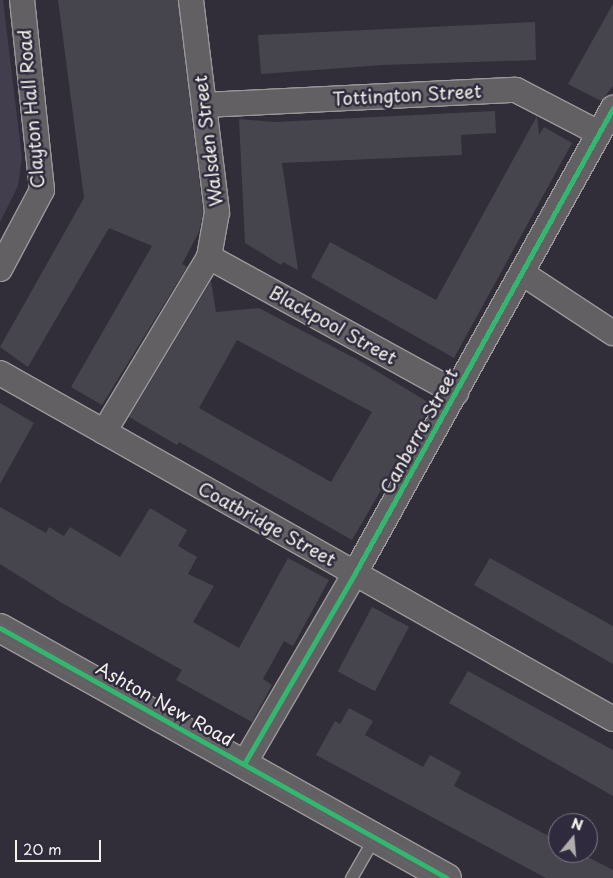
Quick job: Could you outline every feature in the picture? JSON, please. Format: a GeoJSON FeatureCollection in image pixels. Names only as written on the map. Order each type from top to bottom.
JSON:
{"type":"FeatureCollection","features":[{"type":"Feature","properties":{"kind":"main road","name":"Ashton New Road"},"geometry":{"type":"LineString","coordinates":[[0,628],[447,878]]}},
{"type":"Feature","properties":{"kind":"street","name":"Clayton Hall Road"},"geometry":{"type":"LineString","coordinates":[[0,269],[42,190],[22,0]]}},
{"type":"Feature","properties":{"kind":"street","name":"Walsden Street"},"geometry":{"type":"LineString","coordinates":[[104,432],[210,257],[217,212],[191,0]]}},
{"type":"Feature","properties":{"kind":"street","name":"Tottington Street"},"geometry":{"type":"LineString","coordinates":[[204,105],[516,90],[599,133]]}},
{"type":"Feature","properties":{"kind":"street","name":"Canberra Street"},"geometry":{"type":"LineString","coordinates":[[244,764],[355,573],[613,108]]}},
{"type":"Feature","properties":{"kind":"street","name":"Blackpool Street"},"geometry":{"type":"LineString","coordinates":[[210,257],[456,393]]}},
{"type":"Feature","properties":{"kind":"street"},"geometry":{"type":"LineString","coordinates":[[522,273],[613,333]]}},
{"type":"Feature","properties":{"kind":"street","name":"Coatbridge Street"},"geometry":{"type":"LineString","coordinates":[[0,373],[613,719]]}},
{"type":"Feature","properties":{"kind":"lane"},"geometry":{"type":"LineString","coordinates":[[351,878],[374,838]]}},
{"type":"Feature","properties":{"kind":"shaded area"},"geometry":{"type":"Polygon","coordinates":[[[0,0],[3,0],[22,158],[18,186],[0,222],[0,0]]]}},
{"type":"Feature","properties":{"kind":"building"},"geometry":{"type":"Polygon","coordinates":[[[58,0],[178,0],[203,212],[199,232],[182,264],[187,267],[102,405],[71,387],[152,246],[109,228],[28,367],[0,347],[84,198],[58,0]]]}},
{"type":"Feature","properties":{"kind":"building"},"geometry":{"type":"Polygon","coordinates":[[[613,4],[613,86],[601,101],[568,84],[613,4]]]}},
{"type":"Feature","properties":{"kind":"building"},"geometry":{"type":"Polygon","coordinates":[[[535,22],[536,60],[383,65],[261,74],[258,35],[535,22]]]}},
{"type":"Feature","properties":{"kind":"building"},"geometry":{"type":"Polygon","coordinates":[[[495,111],[496,133],[461,135],[462,155],[282,163],[298,270],[283,262],[281,265],[245,243],[239,119],[276,122],[495,111]]]}},
{"type":"Feature","properties":{"kind":"building"},"geometry":{"type":"Polygon","coordinates":[[[537,116],[539,135],[544,127],[572,143],[454,358],[311,277],[330,242],[436,300],[537,116]]]}},
{"type":"Feature","properties":{"kind":"building"},"geometry":{"type":"Polygon","coordinates":[[[211,281],[216,312],[259,308],[360,361],[431,404],[352,540],[179,442],[177,445],[129,417],[211,281]],[[237,340],[199,408],[331,482],[372,412],[237,340]]]}},
{"type":"Feature","properties":{"kind":"building"},"geometry":{"type":"Polygon","coordinates":[[[0,403],[34,423],[0,484],[0,403]]]}},
{"type":"Feature","properties":{"kind":"building"},"geometry":{"type":"Polygon","coordinates":[[[0,507],[46,533],[49,527],[64,536],[70,527],[120,557],[150,508],[187,530],[178,546],[197,557],[188,574],[214,586],[193,622],[239,648],[288,558],[329,580],[293,646],[284,641],[263,679],[272,685],[252,722],[176,680],[182,670],[62,603],[0,564],[0,507]]]}},
{"type":"Feature","properties":{"kind":"building"},"geometry":{"type":"Polygon","coordinates":[[[490,558],[613,626],[613,664],[474,585],[490,558]]]}},
{"type":"Feature","properties":{"kind":"building"},"geometry":{"type":"Polygon","coordinates":[[[372,607],[409,627],[375,691],[338,671],[372,607]]]}},
{"type":"Feature","properties":{"kind":"building"},"geometry":{"type":"Polygon","coordinates":[[[468,671],[613,750],[613,796],[449,703],[468,671]]]}},
{"type":"Feature","properties":{"kind":"building"},"geometry":{"type":"Polygon","coordinates":[[[349,708],[373,721],[365,735],[423,767],[430,755],[461,772],[454,786],[548,836],[548,863],[598,862],[613,870],[613,878],[546,878],[316,755],[335,721],[340,724],[349,708]]]}},
{"type":"Feature","properties":{"kind":"tram line"},"geometry":{"type":"LineString","coordinates":[[0,623],[458,878]]}},
{"type":"Feature","properties":{"kind":"tram line"},"geometry":{"type":"LineString","coordinates":[[0,637],[289,795],[432,878]]}},
{"type":"Feature","properties":{"kind":"cycle path"},"geometry":{"type":"LineString","coordinates":[[244,764],[355,573],[613,108]]}},
{"type":"Feature","properties":{"kind":"cycle path"},"geometry":{"type":"LineString","coordinates":[[0,628],[447,878]]}}]}
